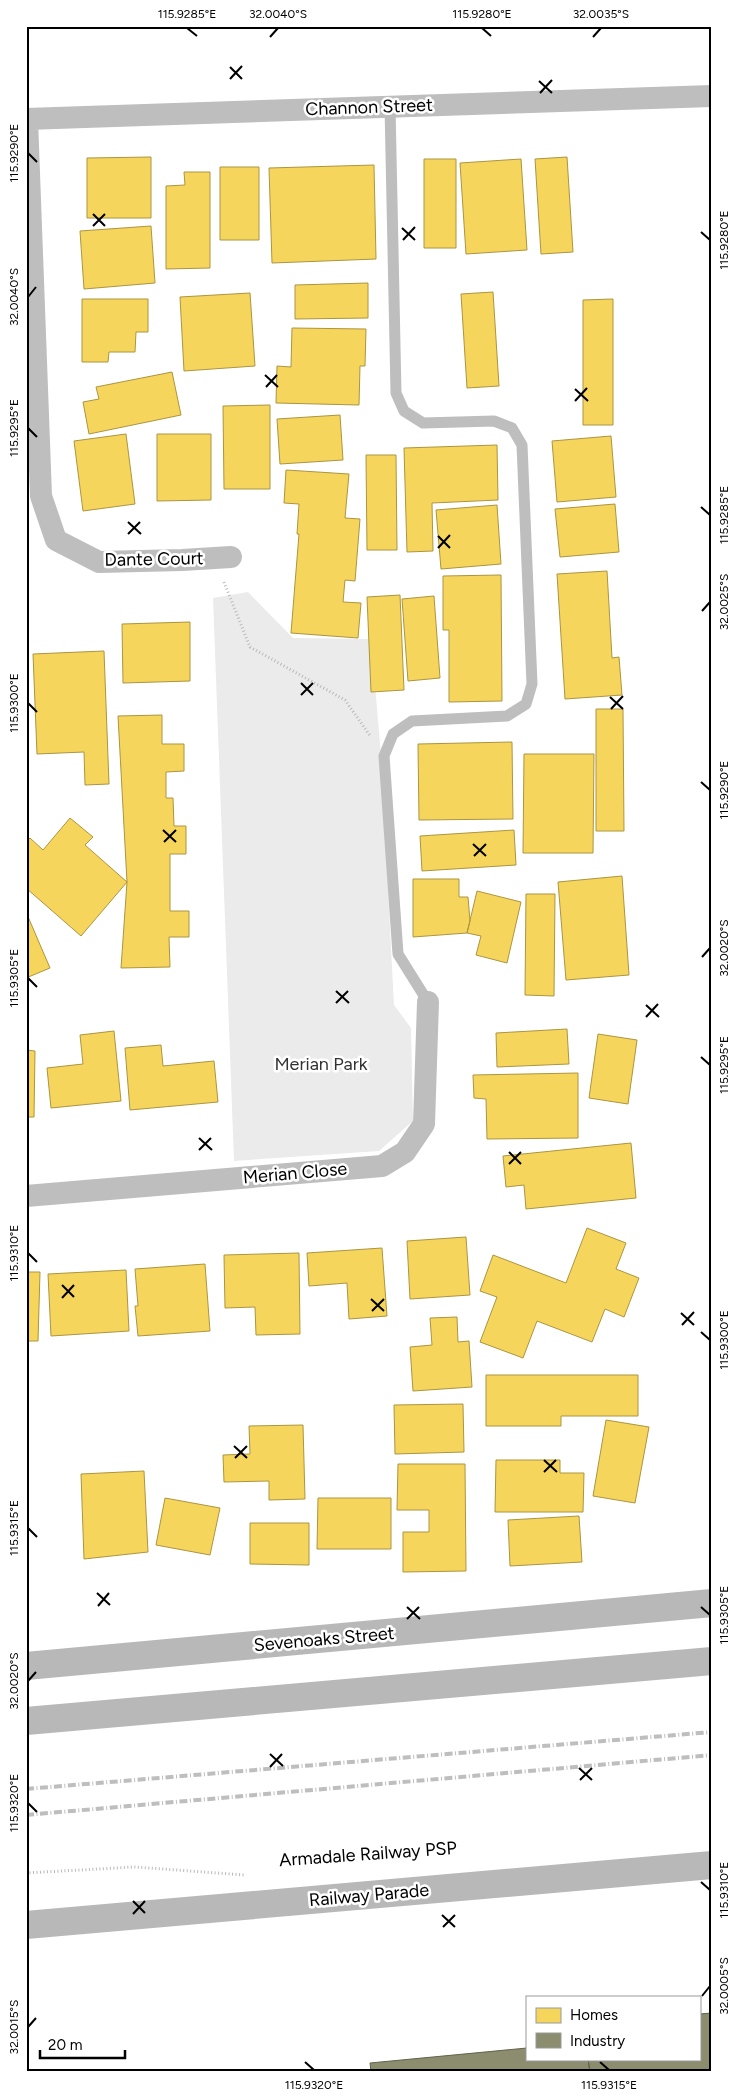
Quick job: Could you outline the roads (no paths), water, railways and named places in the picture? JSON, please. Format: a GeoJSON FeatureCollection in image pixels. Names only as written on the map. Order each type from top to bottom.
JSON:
{"type":"FeatureCollection","features":[{"type":"Feature","properties":{"kind":"main road","name":"Sevenoaks Street"},"geometry":{"type":"LineString","coordinates":[[26,1666],[712,1603]]}},
{"type":"Feature","properties":{"kind":"main road"},"geometry":{"type":"LineString","coordinates":[[676,1664],[712,1642]]}},
{"type":"Feature","properties":{"kind":"main road"},"geometry":{"type":"LineString","coordinates":[[26,1721],[712,1660]]}},
{"type":"Feature","properties":{"kind":"main road","name":"Railway Parade"},"geometry":{"type":"LineString","coordinates":[[26,1925],[712,1865]]}},
{"type":"Feature","properties":{"kind":"street","name":"Channon Street"},"geometry":{"type":"LineString","coordinates":[[27,119],[712,96]]}},
{"type":"Feature","properties":{"kind":"street","name":"Dante Court"},"geometry":{"type":"LineString","coordinates":[[27,119],[41,496],[56,540],[99,562],[223,557]]}},
{"type":"Feature","properties":{"kind":"street","name":"Merian Close"},"geometry":{"type":"LineString","coordinates":[[26,1196],[382,1166],[405,1152],[424,1124],[428,1002]]}},
{"type":"Feature","properties":{"kind":"lane"},"geometry":{"type":"LineString","coordinates":[[390,106],[396,393],[404,411],[423,423],[494,421],[512,428],[522,444],[532,684],[526,704],[507,716],[412,721],[393,734],[384,756],[398,954],[428,1002]]}},
{"type":"Feature","properties":{"kind":"railway"},"geometry":{"type":"LineString","coordinates":[[26,1789],[712,1732]]}},
{"type":"Feature","properties":{"kind":"railway"},"geometry":{"type":"LineString","coordinates":[[26,1815],[712,1755]]}},
{"type":"Feature","properties":{"kind":"park label","name":"Merian Park"},"geometry":{"type":"Point","coordinates":[321,1064]}}]}
